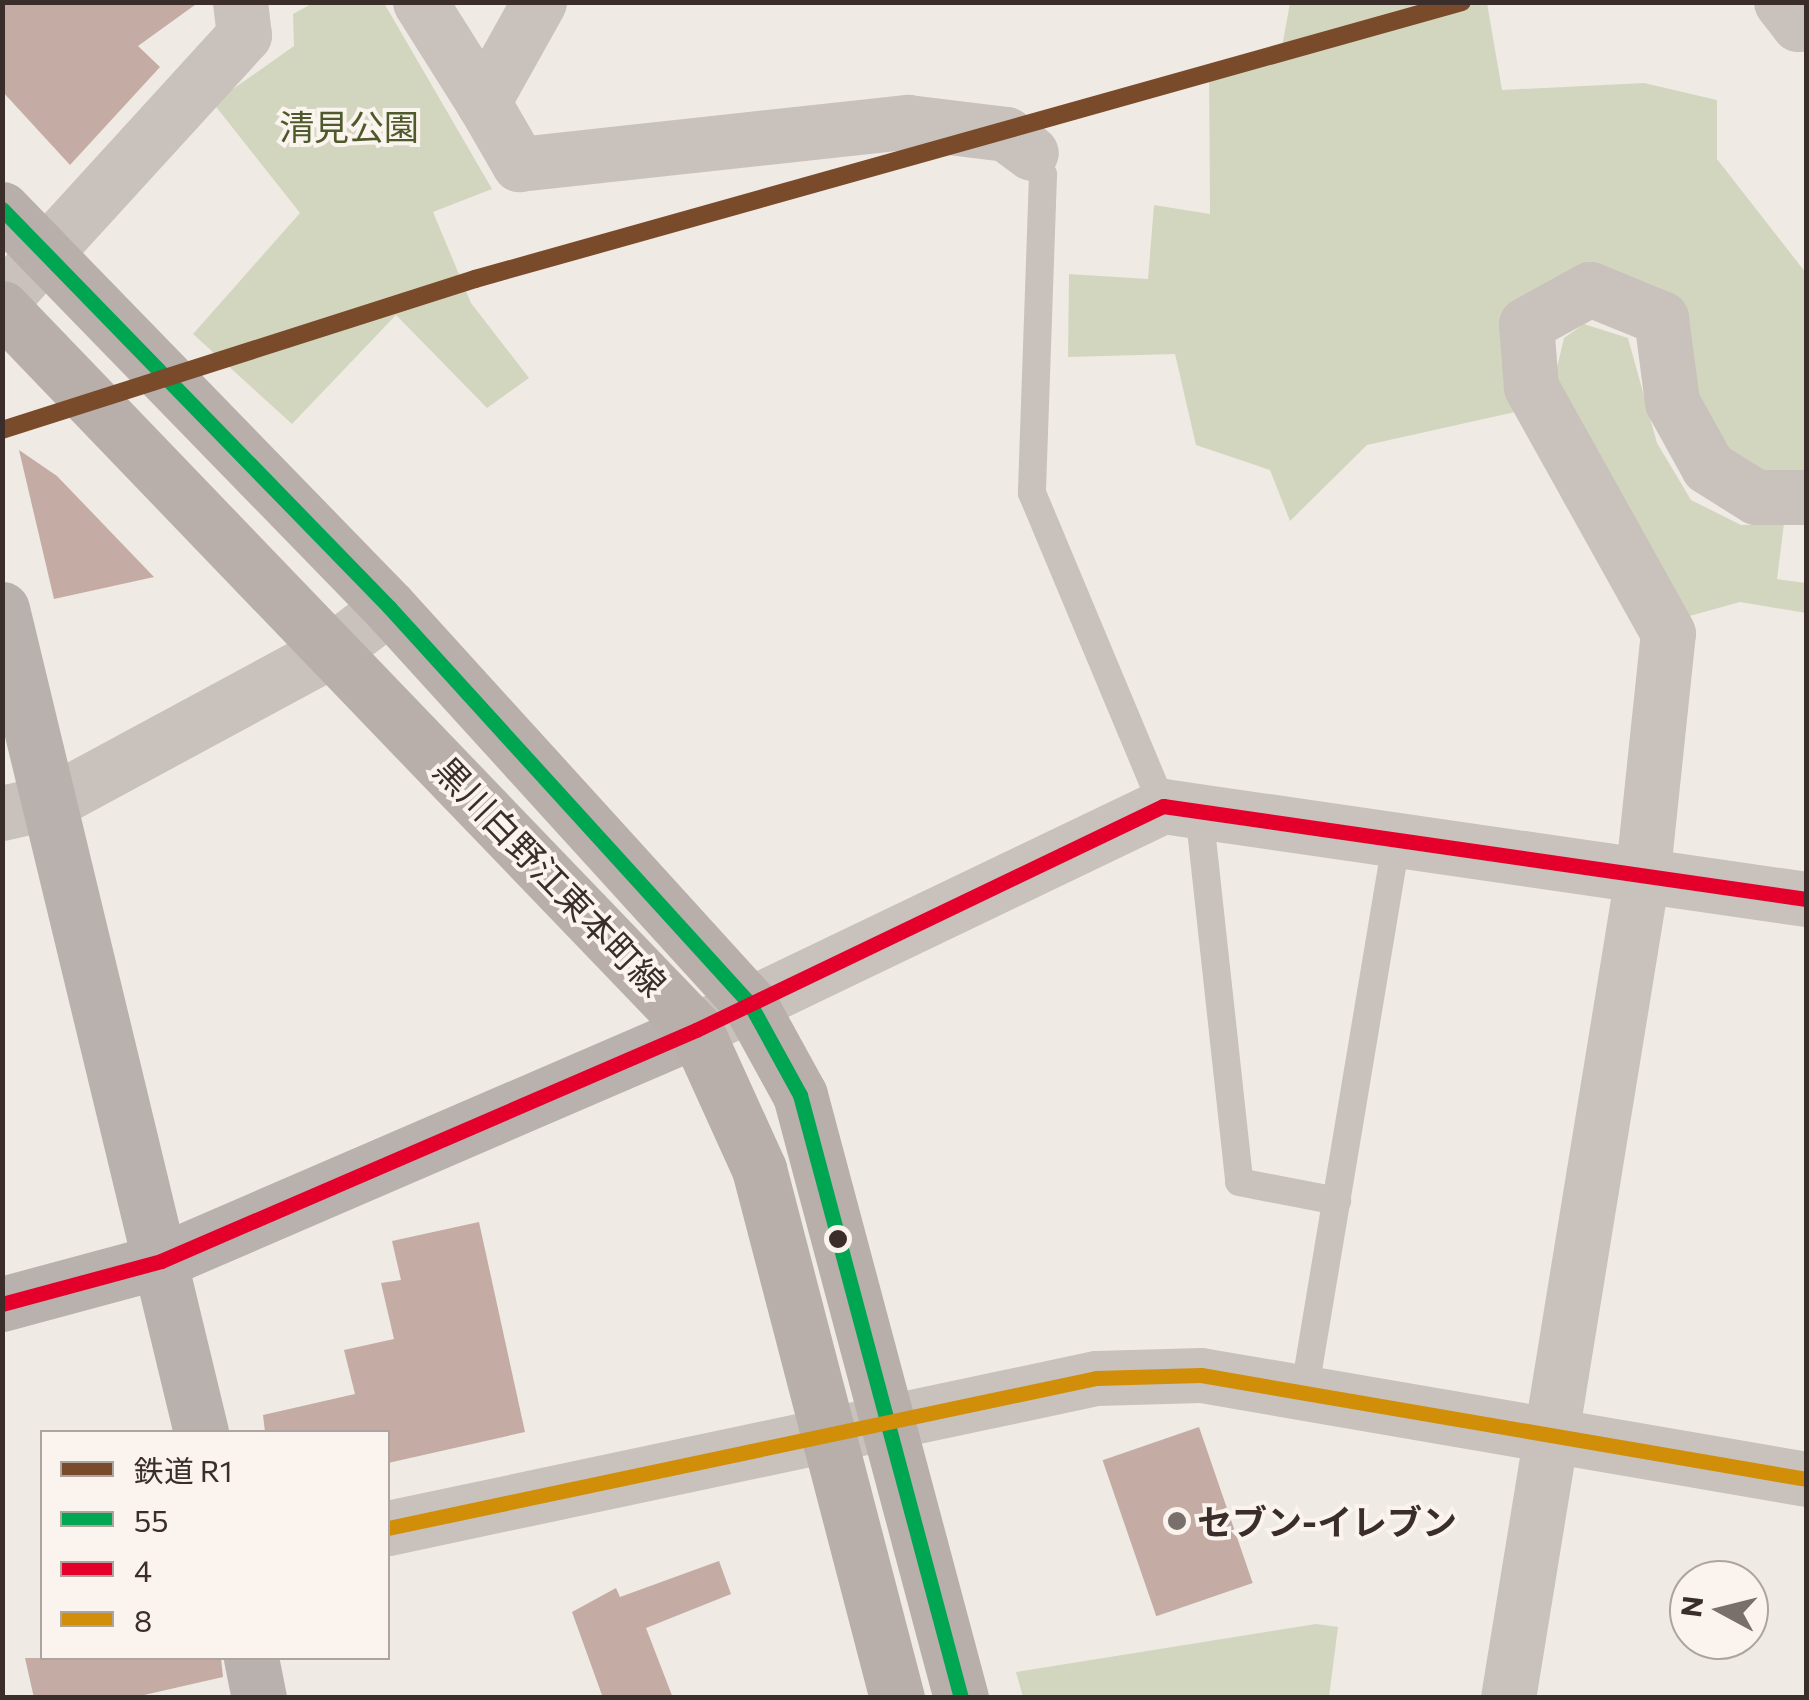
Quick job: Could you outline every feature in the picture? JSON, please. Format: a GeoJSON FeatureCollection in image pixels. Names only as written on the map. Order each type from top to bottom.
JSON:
{"type":"FeatureCollection","features":[{"type":"Feature","properties":{"kind":"main road","name":"黒川白野江東本町線"},"geometry":{"type":"LineString","coordinates":[[2,209],[389,607],[750,1004],[800,1095],[894,1424],[960,1698]]}},
{"type":"Feature","properties":{"kind":"main road","name":"黒川白野江東本町線"},"geometry":{"type":"LineString","coordinates":[[2,304],[696,1030],[759,1169],[834,1433],[897,1698]]}},
{"type":"Feature","properties":{"kind":"street"},"geometry":{"type":"LineString","coordinates":[[2,304],[244,35],[240,2]]}},
{"type":"Feature","properties":{"kind":"street"},"geometry":{"type":"LineString","coordinates":[[420,2],[519,164],[908,122],[1006,134],[1031,153]]}},
{"type":"Feature","properties":{"kind":"street"},"geometry":{"type":"LineString","coordinates":[[483,102],[539,2]]}},
{"type":"Feature","properties":{"kind":"street"},"geometry":{"type":"LineString","coordinates":[[1781,2],[1798,24],[1806,19]]}},
{"type":"Feature","properties":{"kind":"street"},"geometry":{"type":"LineString","coordinates":[[1508,1698],[1643,870],[1668,633],[1531,387],[1526,324],[1590,288],[1661,318],[1672,402],[1708,467],[1756,497],[1806,498]]}},
{"type":"Feature","properties":{"kind":"street"},"geometry":{"type":"LineString","coordinates":[[27,808],[334,649],[389,607]]}},
{"type":"Feature","properties":{"kind":"street"},"geometry":{"type":"LineString","coordinates":[[2,608],[27,808],[162,1260],[201,1430]]}},
{"type":"Feature","properties":{"kind":"street"},"geometry":{"type":"LineString","coordinates":[[2,1304],[162,1260],[696,1030],[1181,808],[1643,870],[1806,899]]}},
{"type":"Feature","properties":{"kind":"street"},"geometry":{"type":"LineString","coordinates":[[390,1528],[834,1433],[894,1424],[1096,1378],[1202,1375],[1806,1480]]}},
{"type":"Feature","properties":{"kind":"street"},"geometry":{"type":"LineString","coordinates":[[251,1660],[259,1698]]}},
{"type":"Feature","properties":{"kind":"lane"},"geometry":{"type":"LineString","coordinates":[[1031,153],[1042,176],[1032,493],[1181,808],[1239,1182],[1338,1201]]}},
{"type":"Feature","properties":{"kind":"lane"},"geometry":{"type":"LineString","coordinates":[[1304,1394],[1397,837]]}},
{"type":"Feature","properties":{"kind":"green space","name":"清見公園"},"geometry":{"type":"Polygon","coordinates":[[[313,3],[384,3],[492,189],[433,212],[471,303],[529,378],[487,408],[396,315],[292,424],[193,334],[300,213],[213,103],[294,46],[293,14],[313,3]]]}},
{"type":"Feature","properties":{"kind":"green space"},"geometry":{"type":"Polygon","coordinates":[[[1290,3],[1487,3],[1502,90],[1644,83],[1717,100],[1717,159],[1806,273],[1806,476],[1750,472],[1709,439],[1686,341],[1588,276],[1515,412],[1367,445],[1290,521],[1270,470],[1196,445],[1175,354],[1068,357],[1069,274],[1148,279],[1154,205],[1210,214],[1209,69],[1281,52],[1290,3]]]}},
{"type":"Feature","properties":{"kind":"green space"},"geometry":{"type":"Polygon","coordinates":[[[1584,324],[1628,338],[1657,443],[1691,500],[1741,525],[1784,524],[1777,579],[1806,583],[1806,613],[1740,602],[1682,618],[1554,380],[1564,338],[1584,324]]]}},
{"type":"Feature","properties":{"kind":"green space"},"geometry":{"type":"Polygon","coordinates":[[[1316,1624],[1338,1627],[1329,1697],[1023,1697],[1016,1672],[1316,1624]]]}},
{"type":"Feature","properties":{"kind":"building"},"geometry":{"type":"Polygon","coordinates":[[[2,2],[199,2],[138,46],[160,67],[70,165],[2,91],[2,2]]]}},
{"type":"Feature","properties":{"kind":"building"},"geometry":{"type":"Polygon","coordinates":[[[19,450],[57,476],[154,577],[54,599],[19,450]]]}},
{"type":"Feature","properties":{"kind":"building"},"geometry":{"type":"Polygon","coordinates":[[[479,1222],[525,1432],[390,1463],[390,1430],[265,1430],[263,1415],[355,1394],[344,1350],[394,1339],[381,1283],[401,1280],[392,1241],[479,1222]]]}},
{"type":"Feature","properties":{"kind":"building","name":"セブン-イレブン"},"geometry":{"type":"Polygon","coordinates":[[[1199,1427],[1253,1583],[1156,1616],[1103,1460],[1199,1427]]]}},
{"type":"Feature","properties":{"kind":"building"},"geometry":{"type":"Polygon","coordinates":[[[719,1561],[731,1594],[646,1628],[673,1698],[603,1698],[572,1612],[616,1588],[620,1597],[719,1561]]]}},
{"type":"Feature","properties":{"kind":"building"},"geometry":{"type":"Polygon","coordinates":[[[25,1658],[221,1660],[223,1677],[131,1698],[34,1698],[25,1658]]]}},
{"type":"Feature","properties":{"kind":"rail line","name":"R1"},"geometry":{"type":"LineString","coordinates":[[2,430],[475,279],[1462,2]]}},
{"type":"Feature","properties":{"kind":"transit line","name":"55"},"geometry":{"type":"LineString","coordinates":[[2,209],[389,607],[750,1004],[800,1095],[961,1698]]}},
{"type":"Feature","properties":{"kind":"transit line","name":"4"},"geometry":{"type":"LineString","coordinates":[[2,1304],[161,1261],[696,1030],[1163,806],[1806,899]]}},
{"type":"Feature","properties":{"kind":"transit line","name":"8"},"geometry":{"type":"LineString","coordinates":[[390,1528],[1096,1378],[1201,1375],[1806,1479]]}},
{"type":"Feature","properties":{"kind":"place","name":"セブン-イレブン"},"geometry":{"type":"Point","coordinates":[1177,1521]}}]}
